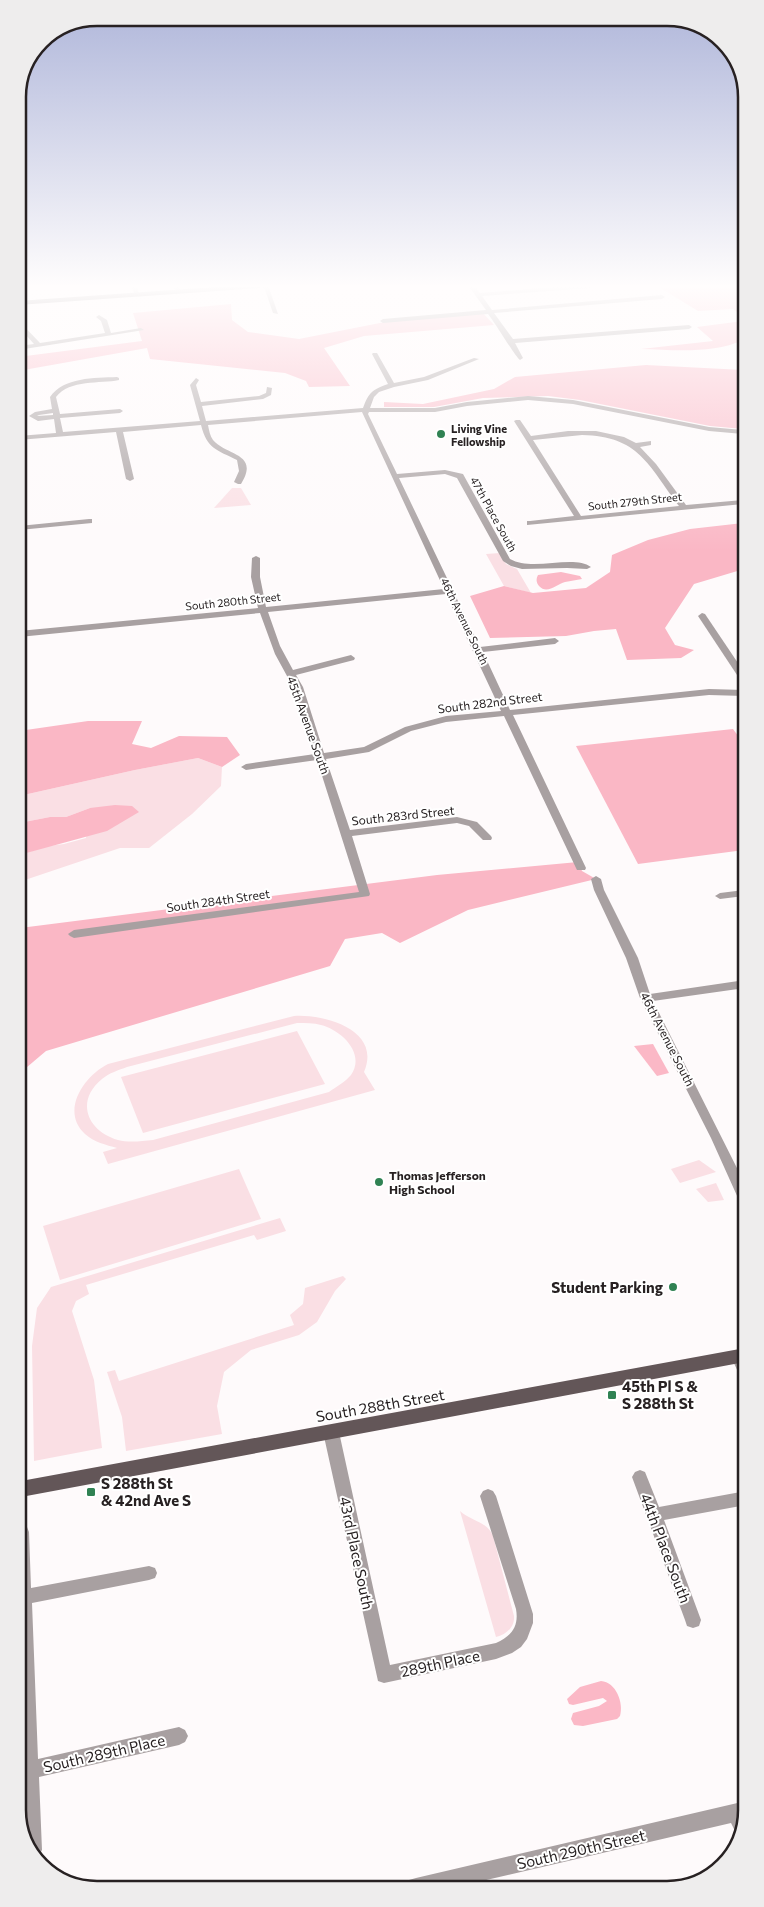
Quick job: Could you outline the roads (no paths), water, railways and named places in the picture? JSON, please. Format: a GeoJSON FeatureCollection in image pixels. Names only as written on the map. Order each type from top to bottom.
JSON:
{"type":"FeatureCollection","features":[{"type":"Feature","properties":{"kind":"main road","name":"South 288th Street"},"geometry":{"type":"LineString","coordinates":[[26,1488],[738,1357]]}},
{"type":"Feature","properties":{"kind":"street"},"geometry":{"type":"LineString","coordinates":[[385,373],[392,385]]}},
{"type":"Feature","properties":{"kind":"street"},"geometry":{"type":"LineString","coordinates":[[366,410],[373,394],[392,385],[426,379],[441,373]]}},
{"type":"Feature","properties":{"kind":"street"},"geometry":{"type":"LineString","coordinates":[[60,434],[53,396],[55,392],[61,388],[82,382],[117,379]]}},
{"type":"Feature","properties":{"kind":"street"},"geometry":{"type":"LineString","coordinates":[[196,380],[193,385],[208,439],[218,448],[214,451],[214,455],[233,456],[240,459],[243,467],[242,475],[238,482]]}},
{"type":"Feature","properties":{"kind":"street"},"geometry":{"type":"LineString","coordinates":[[198,404],[261,398],[269,394],[269,388]]}},
{"type":"Feature","properties":{"kind":"street"},"geometry":{"type":"LineString","coordinates":[[26,437],[366,410],[436,410],[505,400],[544,398],[710,429],[738,432]]}},
{"type":"Feature","properties":{"kind":"street","name":"46th Avenue South"},"geometry":{"type":"LineString","coordinates":[[366,410],[365,414],[394,476],[581,868]]}},
{"type":"Feature","properties":{"kind":"street"},"geometry":{"type":"LineString","coordinates":[[56,415],[120,411]]}},
{"type":"Feature","properties":{"kind":"street"},"geometry":{"type":"LineString","coordinates":[[518,421],[580,518]]}},
{"type":"Feature","properties":{"kind":"street"},"geometry":{"type":"LineString","coordinates":[[119,429],[130,479]]}},
{"type":"Feature","properties":{"kind":"street"},"geometry":{"type":"LineString","coordinates":[[528,438],[584,434],[616,438],[634,446],[684,508]]}},
{"type":"Feature","properties":{"kind":"street"},"geometry":{"type":"LineString","coordinates":[[634,446],[648,443]]}},
{"type":"Feature","properties":{"kind":"street","name":"47th Place South"},"geometry":{"type":"LineString","coordinates":[[394,476],[445,472],[462,478],[507,561],[515,566],[523,568],[568,564],[587,566]]}},
{"type":"Feature","properties":{"kind":"street","name":"South 279th Street"},"geometry":{"type":"LineString","coordinates":[[530,523],[738,503]]}},
{"type":"Feature","properties":{"kind":"street"},"geometry":{"type":"LineString","coordinates":[[26,527],[89,521]]}},
{"type":"Feature","properties":{"kind":"street","name":"45th Avenue South"},"geometry":{"type":"LineString","coordinates":[[256,558],[254,568],[264,609],[278,653],[292,673],[322,757],[366,894]]}},
{"type":"Feature","properties":{"kind":"street","name":"South 280th Street"},"geometry":{"type":"LineString","coordinates":[[26,633],[450,591]]}},
{"type":"Feature","properties":{"kind":"street"},"geometry":{"type":"LineString","coordinates":[[702,616],[738,670]]}},
{"type":"Feature","properties":{"kind":"street"},"geometry":{"type":"LineString","coordinates":[[478,650],[555,641]]}},
{"type":"Feature","properties":{"kind":"street"},"geometry":{"type":"LineString","coordinates":[[292,673],[351,658]]}},
{"type":"Feature","properties":{"kind":"street","name":"South 282nd Street"},"geometry":{"type":"LineString","coordinates":[[246,767],[366,750],[420,724],[508,712],[709,692],[738,693]]}},
{"type":"Feature","properties":{"kind":"street","name":"South 283rd Street"},"geometry":{"type":"LineString","coordinates":[[346,834],[457,820],[473,824],[487,838]]}},
{"type":"Feature","properties":{"kind":"street","name":"46th Avenue South"},"geometry":{"type":"LineString","coordinates":[[596,879],[599,890],[632,958],[646,998],[738,1183]]}},
{"type":"Feature","properties":{"kind":"street","name":"South 284th Street"},"geometry":{"type":"LineString","coordinates":[[74,934],[366,894]]}},
{"type":"Feature","properties":{"kind":"street"},"geometry":{"type":"LineString","coordinates":[[720,896],[738,894]]}},
{"type":"Feature","properties":{"kind":"street"},"geometry":{"type":"LineString","coordinates":[[646,998],[738,985]]}},
{"type":"Feature","properties":{"kind":"street","name":"43rd Place South"},"geometry":{"type":"LineString","coordinates":[[331,1432],[384,1675]]}},
{"type":"Feature","properties":{"kind":"street","name":"44th Place South"},"geometry":{"type":"LineString","coordinates":[[640,1477],[693,1620]]}},
{"type":"Feature","properties":{"kind":"street","name":"289th Place"},"geometry":{"type":"LineString","coordinates":[[384,1675],[496,1651],[508,1647],[516,1641],[525,1623],[507,1554],[488,1496]]}},
{"type":"Feature","properties":{"kind":"street"},"geometry":{"type":"LineString","coordinates":[[654,1515],[738,1499]]}},
{"type":"Feature","properties":{"kind":"street"},"geometry":{"type":"LineString","coordinates":[[26,1597],[150,1573]]}},
{"type":"Feature","properties":{"kind":"street"},"geometry":{"type":"LineString","coordinates":[[26,1672],[32,1836]]}},
{"type":"Feature","properties":{"kind":"street","name":"South 289th Place"},"geometry":{"type":"LineString","coordinates":[[30,1770],[179,1736]]}},
{"type":"Feature","properties":{"kind":"street","name":"South 290th Street"},"geometry":{"type":"LineString","coordinates":[[443,1881],[737,1817]]}},
{"type":"Feature","properties":{"kind":"place","name":"Living Vine Fellowship"},"geometry":{"type":"Point","coordinates":[441,434]}},
{"type":"Feature","properties":{"kind":"place","name":"Thomas Jefferson High School"},"geometry":{"type":"Point","coordinates":[379,1182]}},
{"type":"Feature","properties":{"kind":"place","name":"Student Parking"},"geometry":{"type":"Point","coordinates":[673,1287]}},
{"type":"Feature","properties":{"kind":"place","name":"45th Pl S & S 288th St"},"geometry":{"type":"Point","coordinates":[612,1395]}},
{"type":"Feature","properties":{"kind":"place","name":"S 288th St & 42nd Ave S"},"geometry":{"type":"Point","coordinates":[91,1492]}}]}
